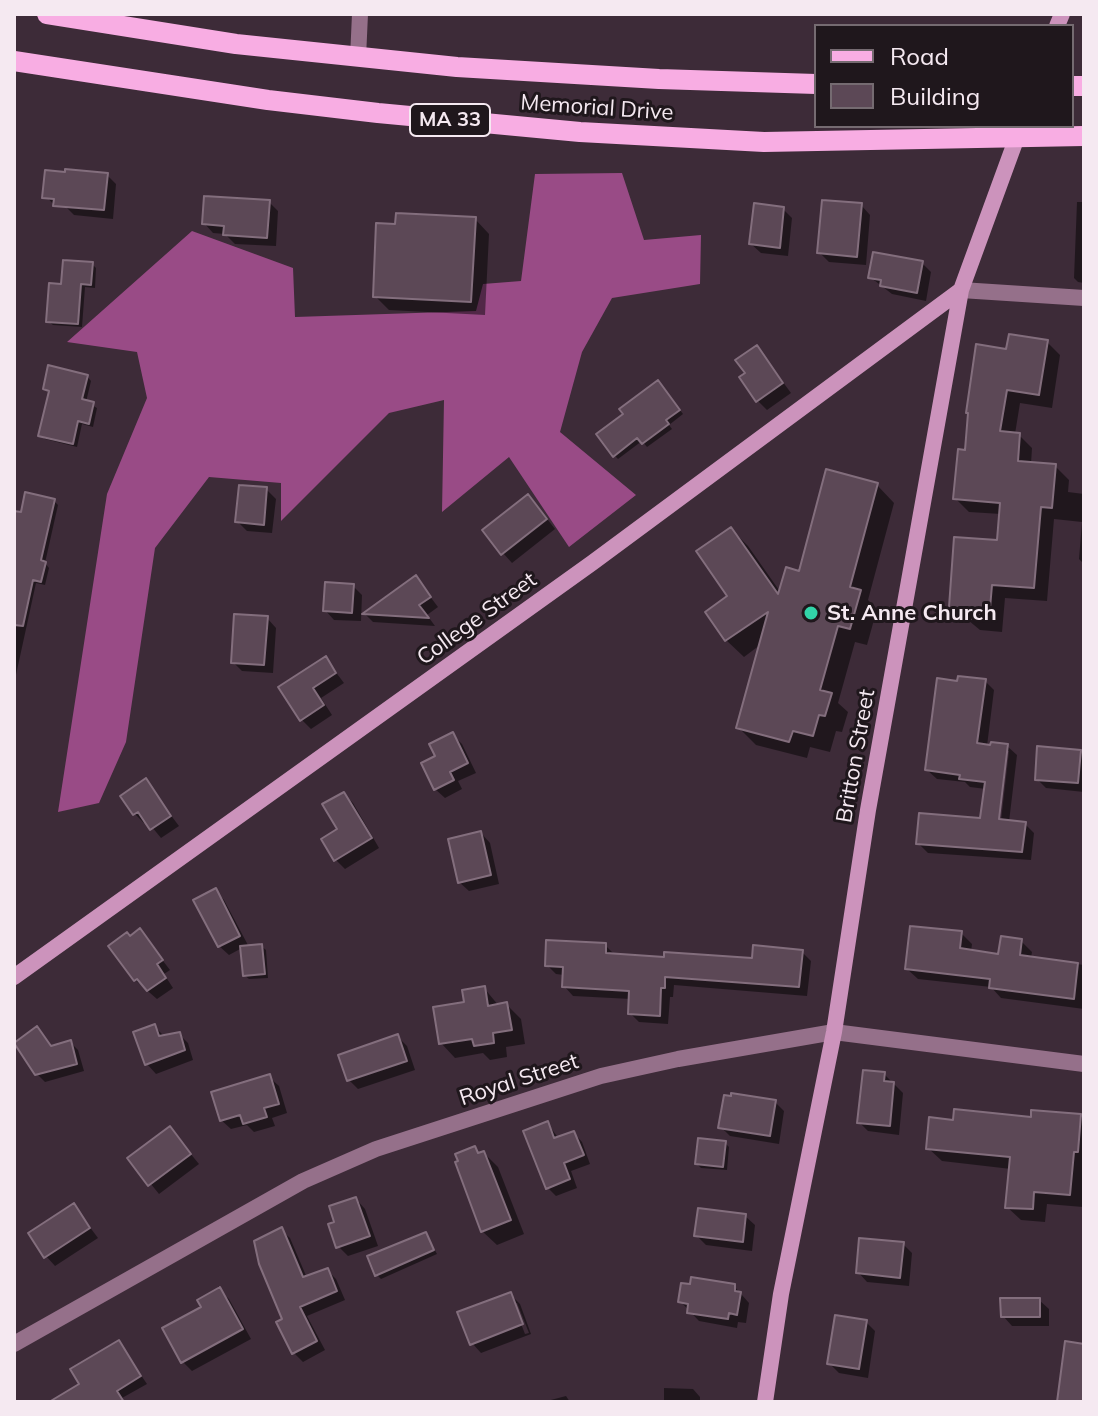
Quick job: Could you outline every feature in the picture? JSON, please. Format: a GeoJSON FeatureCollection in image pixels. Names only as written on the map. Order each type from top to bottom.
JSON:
{"type":"FeatureCollection","features":[{"type":"Feature","properties":{"kind":"main road","name":"Memorial Drive"},"geometry":{"type":"LineString","coordinates":[[47,14],[236,44],[358,58],[569,75],[814,84]]}},
{"type":"Feature","properties":{"kind":"main road","name":"Memorial Drive"},"geometry":{"type":"LineString","coordinates":[[14,61],[282,101],[580,132],[764,142],[1019,132],[1084,136]]}},
{"type":"Feature","properties":{"kind":"street"},"geometry":{"type":"LineString","coordinates":[[358,58],[360,14]]}},
{"type":"Feature","properties":{"kind":"street","name":"Britton Street"},"geometry":{"type":"LineString","coordinates":[[765,1402],[781,1294],[834,1032],[868,810],[961,290],[1019,132]]}},
{"type":"Feature","properties":{"kind":"street"},"geometry":{"type":"LineString","coordinates":[[961,290],[1084,298]]}},
{"type":"Feature","properties":{"kind":"street","name":"College Street"},"geometry":{"type":"LineString","coordinates":[[14,977],[592,563],[961,290]]}},
{"type":"Feature","properties":{"kind":"street","name":"Royal Street"},"geometry":{"type":"LineString","coordinates":[[14,1344],[303,1181],[376,1149],[601,1076],[678,1059],[834,1032],[1084,1064]]}},
{"type":"Feature","properties":{"kind":"shaded area"},"geometry":{"type":"Polygon","coordinates":[[[622,173],[644,240],[701,235],[700,284],[612,298],[582,352],[560,432],[636,495],[569,547],[509,457],[442,512],[444,400],[389,413],[281,521],[281,483],[209,477],[155,548],[126,742],[99,803],[58,812],[107,494],[147,398],[137,352],[67,342],[192,231],[293,268],[295,317],[476,311],[483,284],[521,281],[535,174],[622,173]]]}},
{"type":"Feature","properties":{"kind":"building"},"geometry":{"type":"Polygon","coordinates":[[[65,169],[108,173],[104,210],[53,206],[54,199],[42,198],[45,170],[65,172],[65,169]]]}},
{"type":"Feature","properties":{"kind":"building"},"geometry":{"type":"Polygon","coordinates":[[[204,196],[270,200],[267,238],[223,235],[224,226],[202,224],[204,196]]]}},
{"type":"Feature","properties":{"kind":"building"},"geometry":{"type":"Polygon","coordinates":[[[822,200],[862,203],[857,257],[817,253],[822,200]]]}},
{"type":"Feature","properties":{"kind":"building"},"geometry":{"type":"Polygon","coordinates":[[[754,203],[784,207],[780,248],[749,244],[754,203]]]}},
{"type":"Feature","properties":{"kind":"building"},"geometry":{"type":"Polygon","coordinates":[[[396,213],[476,217],[471,302],[373,297],[376,223],[395,224],[396,213]]]}},
{"type":"Feature","properties":{"kind":"building"},"geometry":{"type":"Polygon","coordinates":[[[873,252],[923,261],[917,293],[880,286],[881,280],[868,278],[873,252]]]}},
{"type":"Feature","properties":{"kind":"building"},"geometry":{"type":"Polygon","coordinates":[[[63,260],[93,262],[91,285],[81,284],[78,324],[46,322],[49,283],[61,284],[63,260]]]}},
{"type":"Feature","properties":{"kind":"building"},"geometry":{"type":"Polygon","coordinates":[[[1009,334],[1048,340],[1039,395],[1007,390],[1000,431],[1020,433],[1018,461],[1056,464],[1052,508],[1041,507],[1034,588],[992,585],[989,620],[964,618],[965,608],[949,607],[954,537],[997,540],[1000,503],[953,499],[958,449],[965,450],[966,413],[976,344],[1006,349],[1009,334]]]}},
{"type":"Feature","properties":{"kind":"building"},"geometry":{"type":"Polygon","coordinates":[[[757,345],[783,383],[756,402],[739,377],[745,373],[735,360],[757,345]]]}},
{"type":"Feature","properties":{"kind":"building"},"geometry":{"type":"Polygon","coordinates":[[[48,365],[88,375],[82,399],[94,402],[89,424],[78,421],[73,444],[38,436],[49,391],[43,389],[48,365]]]}},
{"type":"Feature","properties":{"kind":"building"},"geometry":{"type":"Polygon","coordinates":[[[658,380],[680,410],[666,420],[669,424],[642,444],[637,438],[613,457],[596,434],[623,414],[619,409],[658,380]]]}},
{"type":"Feature","properties":{"kind":"building","name":"St. Anne Church"},"geometry":{"type":"Polygon","coordinates":[[[826,469],[878,483],[850,587],[861,590],[850,629],[838,626],[820,690],[832,693],[825,716],[819,715],[813,736],[793,731],[789,742],[736,728],[768,612],[725,641],[705,612],[727,596],[696,551],[731,527],[778,594],[786,567],[799,571],[826,469]]]}},
{"type":"Feature","properties":{"kind":"building"},"geometry":{"type":"Polygon","coordinates":[[[239,485],[267,487],[264,525],[235,522],[239,485]]]}},
{"type":"Feature","properties":{"kind":"building"},"geometry":{"type":"Polygon","coordinates":[[[25,492],[55,499],[41,560],[46,562],[41,582],[33,580],[23,626],[14,625],[14,511],[21,512],[25,492]]]}},
{"type":"Feature","properties":{"kind":"building"},"geometry":{"type":"Polygon","coordinates":[[[528,494],[547,519],[501,555],[482,530],[528,494]]]}},
{"type":"Feature","properties":{"kind":"building"},"geometry":{"type":"Polygon","coordinates":[[[416,575],[431,597],[419,605],[429,618],[362,614],[416,575]]]}},
{"type":"Feature","properties":{"kind":"building"},"geometry":{"type":"Polygon","coordinates":[[[325,582],[354,584],[352,613],[323,611],[325,582]]]}},
{"type":"Feature","properties":{"kind":"building"},"geometry":{"type":"Polygon","coordinates":[[[234,614],[268,616],[264,665],[231,663],[234,614]]]}},
{"type":"Feature","properties":{"kind":"building"},"geometry":{"type":"Polygon","coordinates":[[[326,656],[336,673],[313,688],[324,705],[300,721],[278,687],[326,656]]]}},
{"type":"Feature","properties":{"kind":"building"},"geometry":{"type":"Polygon","coordinates":[[[958,676],[986,679],[977,743],[1008,744],[999,819],[1026,822],[1022,852],[916,844],[919,813],[980,818],[985,782],[925,770],[937,678],[957,681],[958,676]]]}},
{"type":"Feature","properties":{"kind":"building"},"geometry":{"type":"Polygon","coordinates":[[[453,732],[468,763],[450,772],[454,780],[434,790],[421,763],[435,756],[429,744],[453,732]]]}},
{"type":"Feature","properties":{"kind":"building"},"geometry":{"type":"Polygon","coordinates":[[[1037,746],[1081,750],[1078,783],[1035,780],[1037,746]]]}},
{"type":"Feature","properties":{"kind":"building"},"geometry":{"type":"Polygon","coordinates":[[[146,778],[171,816],[150,830],[138,812],[133,815],[120,796],[146,778]]]}},
{"type":"Feature","properties":{"kind":"building"},"geometry":{"type":"Polygon","coordinates":[[[344,792],[372,838],[334,861],[321,839],[337,829],[322,804],[344,792]]]}},
{"type":"Feature","properties":{"kind":"building"},"geometry":{"type":"Polygon","coordinates":[[[481,831],[491,875],[458,883],[448,839],[481,831]]]}},
{"type":"Feature","properties":{"kind":"building"},"geometry":{"type":"Polygon","coordinates":[[[216,888],[240,936],[218,947],[193,900],[216,888]]]}},
{"type":"Feature","properties":{"kind":"building"},"geometry":{"type":"Polygon","coordinates":[[[910,926],[962,931],[960,948],[998,954],[1001,936],[1022,939],[1020,955],[1078,963],[1074,999],[989,988],[990,979],[905,969],[910,926]]]}},
{"type":"Feature","properties":{"kind":"building"},"geometry":{"type":"Polygon","coordinates":[[[140,928],[163,960],[157,964],[166,978],[147,991],[137,979],[134,981],[108,946],[127,932],[130,936],[140,928]]]}},
{"type":"Feature","properties":{"kind":"building"},"geometry":{"type":"Polygon","coordinates":[[[546,940],[606,943],[606,953],[664,957],[664,952],[752,958],[753,945],[803,950],[799,987],[665,977],[665,988],[661,988],[660,1016],[628,1014],[629,991],[562,987],[563,967],[545,966],[546,940]]]}},
{"type":"Feature","properties":{"kind":"building"},"geometry":{"type":"Polygon","coordinates":[[[262,944],[265,974],[243,976],[240,946],[262,944]]]}},
{"type":"Feature","properties":{"kind":"building"},"geometry":{"type":"Polygon","coordinates":[[[485,986],[488,1006],[507,1002],[512,1030],[493,1033],[494,1043],[474,1046],[472,1039],[439,1044],[433,1007],[464,1002],[462,990],[485,986]]]}},
{"type":"Feature","properties":{"kind":"building"},"geometry":{"type":"Polygon","coordinates":[[[155,1024],[159,1036],[180,1032],[185,1050],[145,1065],[133,1032],[155,1024]]]}},
{"type":"Feature","properties":{"kind":"building"},"geometry":{"type":"Polygon","coordinates":[[[37,1026],[51,1046],[71,1040],[77,1064],[35,1075],[14,1043],[37,1026]]]}},
{"type":"Feature","properties":{"kind":"building"},"geometry":{"type":"Polygon","coordinates":[[[398,1034],[407,1061],[347,1081],[338,1055],[398,1034]]]}},
{"type":"Feature","properties":{"kind":"building"},"geometry":{"type":"Polygon","coordinates":[[[863,1070],[885,1072],[884,1081],[894,1082],[890,1126],[857,1123],[863,1070]]]}},
{"type":"Feature","properties":{"kind":"building"},"geometry":{"type":"Polygon","coordinates":[[[270,1074],[279,1104],[264,1108],[267,1117],[243,1124],[240,1115],[220,1121],[211,1092],[270,1074]]]}},
{"type":"Feature","properties":{"kind":"building"},"geometry":{"type":"Polygon","coordinates":[[[731,1093],[776,1100],[770,1136],[718,1128],[724,1095],[731,1096],[731,1093]]]}},
{"type":"Feature","properties":{"kind":"building"},"geometry":{"type":"Polygon","coordinates":[[[954,1109],[1031,1117],[1031,1110],[1081,1114],[1070,1195],[1034,1192],[1033,1209],[1005,1208],[1010,1157],[926,1149],[929,1117],[953,1120],[954,1109]]]}},
{"type":"Feature","properties":{"kind":"building"},"geometry":{"type":"Polygon","coordinates":[[[548,1121],[554,1138],[574,1131],[584,1155],[564,1163],[570,1179],[546,1189],[523,1131],[548,1121]]]}},
{"type":"Feature","properties":{"kind":"building"},"geometry":{"type":"Polygon","coordinates":[[[170,1126],[191,1154],[148,1186],[127,1158],[170,1126]]]}},
{"type":"Feature","properties":{"kind":"building"},"geometry":{"type":"Polygon","coordinates":[[[698,1138],[726,1141],[723,1167],[695,1164],[698,1138]]]}},
{"type":"Feature","properties":{"kind":"building"},"geometry":{"type":"Polygon","coordinates":[[[475,1146],[478,1153],[484,1151],[511,1220],[481,1232],[455,1162],[458,1161],[455,1154],[475,1146]]]}},
{"type":"Feature","properties":{"kind":"building"},"geometry":{"type":"Polygon","coordinates":[[[356,1197],[370,1236],[336,1248],[328,1224],[334,1222],[329,1206],[356,1197]]]}},
{"type":"Feature","properties":{"kind":"building"},"geometry":{"type":"Polygon","coordinates":[[[74,1203],[90,1228],[44,1258],[28,1233],[74,1203]]]}},
{"type":"Feature","properties":{"kind":"building"},"geometry":{"type":"Polygon","coordinates":[[[698,1208],[746,1214],[743,1242],[694,1236],[698,1208]]]}},
{"type":"Feature","properties":{"kind":"building"},"geometry":{"type":"Polygon","coordinates":[[[282,1227],[303,1277],[328,1268],[337,1291],[300,1307],[317,1341],[292,1354],[276,1322],[282,1319],[259,1264],[254,1241],[282,1227]]]}},
{"type":"Feature","properties":{"kind":"building"},"geometry":{"type":"Polygon","coordinates":[[[426,1232],[434,1250],[375,1276],[367,1256],[426,1232]]]}},
{"type":"Feature","properties":{"kind":"building"},"geometry":{"type":"Polygon","coordinates":[[[859,1238],[904,1242],[900,1278],[856,1273],[859,1238]]]}},
{"type":"Feature","properties":{"kind":"building"},"geometry":{"type":"Polygon","coordinates":[[[691,1277],[735,1284],[735,1291],[741,1292],[737,1315],[729,1313],[728,1319],[687,1313],[688,1304],[678,1302],[681,1283],[690,1284],[691,1277]]]}},
{"type":"Feature","properties":{"kind":"building"},"geometry":{"type":"Polygon","coordinates":[[[220,1287],[243,1329],[181,1363],[162,1328],[201,1307],[197,1300],[220,1287]]]}},
{"type":"Feature","properties":{"kind":"building"},"geometry":{"type":"Polygon","coordinates":[[[511,1292],[523,1324],[470,1345],[457,1312],[511,1292]]]}},
{"type":"Feature","properties":{"kind":"building"},"geometry":{"type":"Polygon","coordinates":[[[1000,1298],[1040,1298],[1040,1317],[1001,1317],[1000,1298]]]}},
{"type":"Feature","properties":{"kind":"building"},"geometry":{"type":"Polygon","coordinates":[[[835,1315],[867,1320],[859,1369],[827,1364],[835,1315]]]}},
{"type":"Feature","properties":{"kind":"building"},"geometry":{"type":"Polygon","coordinates":[[[119,1340],[141,1376],[117,1391],[124,1402],[49,1402],[79,1384],[70,1369],[119,1340]]]}},
{"type":"Feature","properties":{"kind":"building"},"geometry":{"type":"Polygon","coordinates":[[[1065,1341],[1084,1344],[1084,1402],[1057,1402],[1065,1341]]]}},
{"type":"Feature","properties":{"kind":"place","name":"St. Anne Church"},"geometry":{"type":"Point","coordinates":[811,613]}}]}
